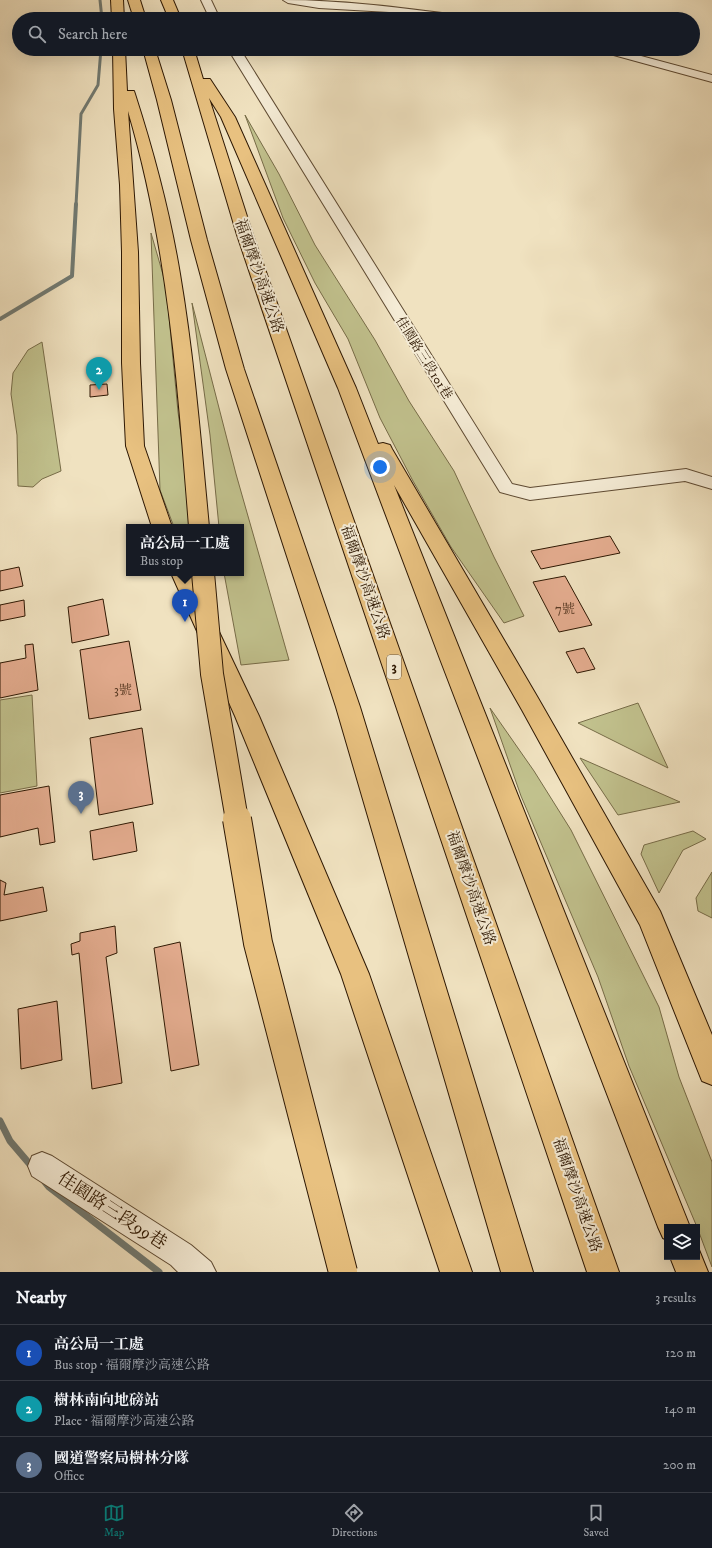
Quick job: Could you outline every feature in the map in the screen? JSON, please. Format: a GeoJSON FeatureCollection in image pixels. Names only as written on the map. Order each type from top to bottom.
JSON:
{"type":"FeatureCollection","features":[{"type":"Feature","properties":{"kind":"highway"},"geometry":{"type":"LineString","coordinates":[[117,0],[118,12]]}},
{"type":"Feature","properties":{"kind":"highway"},"geometry":{"type":"LineString","coordinates":[[134,0],[138,12]]}},
{"type":"Feature","properties":{"kind":"highway"},"geometry":{"type":"LineString","coordinates":[[167,0],[172,12]]}},
{"type":"Feature","properties":{"kind":"highway"},"geometry":{"type":"LineString","coordinates":[[119,56],[131,104],[147,152],[172,273],[186,382],[199,524]]}},
{"type":"Feature","properties":{"kind":"highway"},"geometry":{"type":"LineString","coordinates":[[119,56],[130,252],[135,446],[161,524]]}},
{"type":"Feature","properties":{"kind":"highway"},"geometry":{"type":"LineString","coordinates":[[151,56],[164,100],[199,240],[235,369],[348,707],[517,1272]]}},
{"type":"Feature","properties":{"kind":"highway"},"geometry":{"type":"LineString","coordinates":[[191,56],[228,117],[347,388],[585,1002],[673,1224]]}},
{"type":"Feature","properties":{"kind":"highway","name":"福爾摩沙高速公路"},"geometry":{"type":"LineString","coordinates":[[191,56],[245,235],[603,1272]]}},
{"type":"Feature","properties":{"kind":"highway"},"geometry":{"type":"LineString","coordinates":[[347,388],[530,704],[651,920],[712,1071]]}},
{"type":"Feature","properties":{"kind":"highway"},"geometry":{"type":"LineString","coordinates":[[182,576],[248,716],[355,974],[456,1272]]}},
{"type":"Feature","properties":{"kind":"highway"},"geometry":{"type":"LineString","coordinates":[[203,576],[212,674],[258,943],[343,1272]]}},
{"type":"Feature","properties":{"kind":"highway"},"geometry":{"type":"LineString","coordinates":[[687,1260],[692,1272]]}},
{"type":"Feature","properties":{"kind":"street"},"geometry":{"type":"LineString","coordinates":[[206,0],[212,12]]}},
{"type":"Feature","properties":{"kind":"street"},"geometry":{"type":"LineString","coordinates":[[288,0],[319,5],[389,9],[412,12]]}},
{"type":"Feature","properties":{"kind":"street","name":"佳園路三段101巷"},"geometry":{"type":"LineString","coordinates":[[238,56],[506,488],[530,494],[686,475],[712,483]]}},
{"type":"Feature","properties":{"kind":"street"},"geometry":{"type":"LineString","coordinates":[[628,56],[712,79]]}},
{"type":"Feature","properties":{"kind":"street","name":"佳園路三段99巷"},"geometry":{"type":"LineString","coordinates":[[42,1166],[181,1255],[200,1272]]}},
{"type":"Feature","properties":{"kind":"green space"},"geometry":{"type":"Polygon","coordinates":[[[245,115],[279,174],[315,245],[375,340],[409,401],[454,471],[494,557],[524,616],[504,623],[451,547],[413,481],[380,418],[348,339],[315,283],[283,218],[245,115]]]}},
{"type":"Feature","properties":{"kind":"green space"},"geometry":{"type":"Polygon","coordinates":[[[151,233],[166,285],[178,412],[188,485],[189,524],[173,524],[160,490],[151,233]]]}},
{"type":"Feature","properties":{"kind":"green space"},"geometry":{"type":"Polygon","coordinates":[[[192,303],[236,474],[289,660],[241,665],[225,576],[244,576],[244,524],[219,524],[210,435],[192,303]]]}},
{"type":"Feature","properties":{"kind":"green space"},"geometry":{"type":"Polygon","coordinates":[[[42,342],[61,471],[42,479],[33,487],[18,486],[17,435],[11,394],[13,373],[28,350],[42,342]]]}},
{"type":"Feature","properties":{"kind":"green space"},"geometry":{"type":"Polygon","coordinates":[[[32,695],[37,786],[0,793],[0,700],[32,695]]]}},
{"type":"Feature","properties":{"kind":"green space"},"geometry":{"type":"Polygon","coordinates":[[[638,703],[668,768],[578,723],[638,703]]]}},
{"type":"Feature","properties":{"kind":"green space"},"geometry":{"type":"Polygon","coordinates":[[[490,708],[534,771],[571,830],[659,1007],[679,1077],[712,1162],[712,1267],[700,1235],[700,1224],[696,1224],[629,1066],[598,977],[521,796],[490,708]]]}},
{"type":"Feature","properties":{"kind":"green space"},"geometry":{"type":"Polygon","coordinates":[[[580,758],[680,802],[618,815],[580,758]]]}},
{"type":"Feature","properties":{"kind":"green space"},"geometry":{"type":"Polygon","coordinates":[[[693,831],[706,839],[683,850],[659,893],[641,854],[644,845],[693,831]]]}},
{"type":"Feature","properties":{"kind":"green space"},"geometry":{"type":"Polygon","coordinates":[[[712,872],[712,918],[698,911],[696,898],[712,872]]]}},
{"type":"Feature","properties":{"kind":"building"},"geometry":{"type":"Polygon","coordinates":[[[107,384],[108,395],[90,397],[90,385],[107,384]]]}},
{"type":"Feature","properties":{"kind":"building"},"geometry":{"type":"Polygon","coordinates":[[[610,536],[620,553],[541,569],[531,551],[610,536]]]}},
{"type":"Feature","properties":{"kind":"building"},"geometry":{"type":"Polygon","coordinates":[[[19,567],[23,586],[0,591],[0,571],[19,567]]]}},
{"type":"Feature","properties":{"kind":"building"},"geometry":{"type":"Polygon","coordinates":[[[565,576],[592,625],[559,632],[533,582],[565,576]]]}},
{"type":"Feature","properties":{"kind":"building"},"geometry":{"type":"Polygon","coordinates":[[[103,599],[109,635],[72,643],[68,607],[103,599]]]}},
{"type":"Feature","properties":{"kind":"building"},"geometry":{"type":"Polygon","coordinates":[[[24,600],[25,616],[0,621],[0,605],[24,600]]]}},
{"type":"Feature","properties":{"kind":"building"},"geometry":{"type":"Polygon","coordinates":[[[129,641],[141,710],[89,719],[80,650],[129,641]]]}},
{"type":"Feature","properties":{"kind":"building"},"geometry":{"type":"Polygon","coordinates":[[[33,644],[38,690],[0,698],[0,663],[26,658],[25,645],[33,644]]]}},
{"type":"Feature","properties":{"kind":"building"},"geometry":{"type":"Polygon","coordinates":[[[584,648],[595,669],[577,673],[566,652],[584,648]]]}},
{"type":"Feature","properties":{"kind":"building"},"geometry":{"type":"Polygon","coordinates":[[[142,728],[153,804],[99,815],[90,738],[142,728]]]}},
{"type":"Feature","properties":{"kind":"building"},"geometry":{"type":"Polygon","coordinates":[[[49,786],[55,842],[40,845],[38,828],[0,837],[0,795],[49,786]]]}},
{"type":"Feature","properties":{"kind":"building"},"geometry":{"type":"Polygon","coordinates":[[[133,822],[137,851],[93,860],[90,831],[133,822]]]}},
{"type":"Feature","properties":{"kind":"building"},"geometry":{"type":"Polygon","coordinates":[[[0,880],[6,883],[4,895],[43,887],[47,911],[0,921],[0,880]]]}},
{"type":"Feature","properties":{"kind":"building"},"geometry":{"type":"Polygon","coordinates":[[[115,926],[117,953],[106,957],[122,1083],[92,1089],[79,953],[72,955],[71,944],[80,941],[80,933],[115,926]]]}},
{"type":"Feature","properties":{"kind":"building"},"geometry":{"type":"Polygon","coordinates":[[[180,942],[199,1065],[171,1071],[154,948],[180,942]]]}},
{"type":"Feature","properties":{"kind":"building"},"geometry":{"type":"Polygon","coordinates":[[[57,1001],[62,1060],[21,1069],[18,1009],[57,1001]]]}},
{"type":"Feature","properties":{"kind":"waterway"},"geometry":{"type":"LineString","coordinates":[[100,0],[101,12]]}},
{"type":"Feature","properties":{"kind":"waterway"},"geometry":{"type":"LineString","coordinates":[[76,205],[81,114],[98,85],[100,56]]}},
{"type":"Feature","properties":{"kind":"waterway"},"geometry":{"type":"LineString","coordinates":[[0,319],[72,276],[76,204]]}},
{"type":"Feature","properties":{"kind":"waterway"},"geometry":{"type":"LineString","coordinates":[[0,1121],[10,1141],[33,1168]]}},
{"type":"Feature","properties":{"kind":"waterway"},"geometry":{"type":"LineString","coordinates":[[45,1182],[49,1187],[159,1272]]}},
{"type":"Feature","properties":{"kind":"place","name":"樹林南向地磅站"},"geometry":{"type":"Point","coordinates":[99,390]}},
{"type":"Feature","properties":{"kind":"place","name":"高公局一工處"},"geometry":{"type":"Point","coordinates":[185,622]}},
{"type":"Feature","properties":{"kind":"place","name":"國道警察局樹林分隊"},"geometry":{"type":"Point","coordinates":[81,814]}}]}
